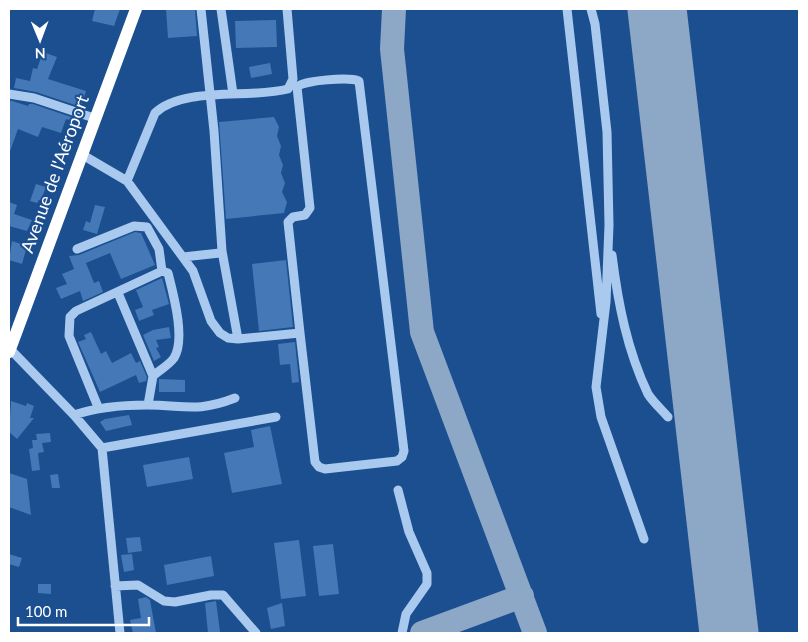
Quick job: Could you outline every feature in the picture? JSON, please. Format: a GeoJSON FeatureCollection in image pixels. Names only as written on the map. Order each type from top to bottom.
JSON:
{"type":"FeatureCollection","features":[{"type":"Feature","properties":{"kind":"highway","name":"Avenue de l'Aéroport"},"geometry":{"type":"LineString","coordinates":[[9,351],[136,9]]}},
{"type":"Feature","properties":{"kind":"street"},"geometry":{"type":"LineString","coordinates":[[201,9],[222,251],[238,339]]}},
{"type":"Feature","properties":{"kind":"street"},"geometry":{"type":"LineString","coordinates":[[222,9],[232,94]]}},
{"type":"Feature","properties":{"kind":"street"},"geometry":{"type":"LineString","coordinates":[[127,181],[155,113],[163,106],[176,100],[283,90],[291,84],[293,71],[287,9]]}},
{"type":"Feature","properties":{"kind":"street"},"geometry":{"type":"LineString","coordinates":[[567,9],[602,324]]}},
{"type":"Feature","properties":{"kind":"street"},"geometry":{"type":"LineString","coordinates":[[591,9],[595,24],[607,132],[609,225],[606,302],[596,387],[601,417],[644,540]]}},
{"type":"Feature","properties":{"kind":"street"},"geometry":{"type":"LineString","coordinates":[[354,79],[359,81],[362,93],[404,451],[402,457],[397,461],[325,470],[315,462],[300,333],[288,222],[293,216],[305,215],[310,208],[297,87],[305,83],[354,79]]}},
{"type":"Feature","properties":{"kind":"street"},"geometry":{"type":"LineString","coordinates":[[9,94],[34,98],[94,118]]}},
{"type":"Feature","properties":{"kind":"street"},"geometry":{"type":"LineString","coordinates":[[82,154],[127,181],[183,257],[200,284],[211,322],[220,333],[228,338],[238,339],[300,333]]}},
{"type":"Feature","properties":{"kind":"street"},"geometry":{"type":"LineString","coordinates":[[77,249],[141,224],[147,227],[159,248],[162,271]]}},
{"type":"Feature","properties":{"kind":"street"},"geometry":{"type":"LineString","coordinates":[[609,225],[618,304],[630,345],[649,395],[668,418]]}},
{"type":"Feature","properties":{"kind":"street"},"geometry":{"type":"LineString","coordinates":[[183,257],[222,251]]}},
{"type":"Feature","properties":{"kind":"street"},"geometry":{"type":"LineString","coordinates":[[98,407],[77,359],[68,325],[70,316],[76,311],[162,271],[168,273],[174,300],[178,327],[177,352],[169,364],[153,376]]}},
{"type":"Feature","properties":{"kind":"street"},"geometry":{"type":"LineString","coordinates":[[118,293],[153,376],[148,405]]}},
{"type":"Feature","properties":{"kind":"street"},"geometry":{"type":"LineString","coordinates":[[9,351],[74,415],[102,448],[120,633]]}},
{"type":"Feature","properties":{"kind":"street"},"geometry":{"type":"LineString","coordinates":[[74,415],[98,407],[148,405],[204,408],[235,398]]}},
{"type":"Feature","properties":{"kind":"street"},"geometry":{"type":"LineString","coordinates":[[102,448],[276,417]]}},
{"type":"Feature","properties":{"kind":"street"},"geometry":{"type":"LineString","coordinates":[[398,490],[409,532],[427,573],[427,584],[406,614],[402,633]]}},
{"type":"Feature","properties":{"kind":"street"},"geometry":{"type":"LineString","coordinates":[[114,586],[138,585],[164,601],[175,602],[211,595],[223,596],[256,633]]}},
{"type":"Feature","properties":{"kind":"building"},"geometry":{"type":"Polygon","coordinates":[[[95,9],[120,9],[114,26],[92,21],[95,9]]]}},
{"type":"Feature","properties":{"kind":"building"},"geometry":{"type":"Polygon","coordinates":[[[166,9],[195,9],[197,36],[168,38],[166,9]]]}},
{"type":"Feature","properties":{"kind":"building"},"geometry":{"type":"Polygon","coordinates":[[[276,20],[277,47],[236,48],[235,21],[276,20]]]}},
{"type":"Feature","properties":{"kind":"building"},"geometry":{"type":"Polygon","coordinates":[[[43,52],[57,57],[48,79],[86,91],[81,107],[36,92],[14,88],[16,78],[30,81],[33,68],[37,69],[43,52]]]}},
{"type":"Feature","properties":{"kind":"building"},"geometry":{"type":"Polygon","coordinates":[[[270,63],[272,74],[251,78],[249,67],[270,63]]]}},
{"type":"Feature","properties":{"kind":"building"},"geometry":{"type":"Polygon","coordinates":[[[9,100],[28,106],[33,104],[77,119],[76,122],[66,119],[61,133],[42,127],[38,137],[18,129],[9,154],[9,100]]]}},
{"type":"Feature","properties":{"kind":"building"},"geometry":{"type":"Polygon","coordinates":[[[274,117],[279,127],[277,136],[281,146],[279,155],[283,165],[281,173],[285,183],[282,192],[287,202],[284,213],[226,219],[219,122],[274,117]]]}},
{"type":"Feature","properties":{"kind":"building"},"geometry":{"type":"Polygon","coordinates":[[[36,184],[46,187],[41,200],[37,203],[30,201],[36,184]]]}},
{"type":"Feature","properties":{"kind":"building"},"geometry":{"type":"Polygon","coordinates":[[[9,202],[17,205],[14,214],[32,220],[27,231],[9,226],[9,202]]]}},
{"type":"Feature","properties":{"kind":"building"},"geometry":{"type":"Polygon","coordinates":[[[95,205],[105,207],[97,234],[83,230],[86,221],[90,223],[95,205]]]}},
{"type":"Feature","properties":{"kind":"building"},"geometry":{"type":"Polygon","coordinates":[[[135,232],[141,233],[155,265],[121,279],[110,253],[86,263],[94,283],[99,281],[103,292],[83,301],[80,291],[61,299],[56,288],[67,284],[62,274],[74,269],[69,256],[79,255],[135,232]]]}},
{"type":"Feature","properties":{"kind":"building"},"geometry":{"type":"Polygon","coordinates":[[[12,241],[27,246],[22,264],[9,260],[12,241]]]}},
{"type":"Feature","properties":{"kind":"building"},"geometry":{"type":"Polygon","coordinates":[[[286,260],[293,327],[259,331],[252,264],[286,260]]]}},
{"type":"Feature","properties":{"kind":"building"},"geometry":{"type":"Polygon","coordinates":[[[162,278],[169,304],[152,310],[154,315],[139,321],[135,310],[143,307],[136,290],[162,278]]]}},
{"type":"Feature","properties":{"kind":"building"},"geometry":{"type":"Polygon","coordinates":[[[169,327],[171,338],[156,340],[159,347],[156,348],[161,357],[154,361],[143,335],[153,330],[169,327]]]}},
{"type":"Feature","properties":{"kind":"building"},"geometry":{"type":"Polygon","coordinates":[[[91,332],[101,354],[106,351],[112,363],[131,353],[136,363],[140,361],[147,377],[146,381],[139,383],[136,375],[100,392],[78,342],[86,339],[84,335],[91,332]]]}},
{"type":"Feature","properties":{"kind":"building"},"geometry":{"type":"Polygon","coordinates":[[[295,342],[299,382],[292,383],[290,364],[280,365],[278,344],[295,342]]]}},
{"type":"Feature","properties":{"kind":"building"},"geometry":{"type":"Polygon","coordinates":[[[159,379],[185,380],[185,392],[159,392],[159,379]]]}},
{"type":"Feature","properties":{"kind":"building"},"geometry":{"type":"Polygon","coordinates":[[[11,401],[26,406],[27,403],[34,406],[30,418],[34,418],[17,439],[9,432],[11,401]]]}},
{"type":"Feature","properties":{"kind":"building"},"geometry":{"type":"Polygon","coordinates":[[[129,415],[132,425],[106,431],[100,422],[105,419],[129,415]]]}},
{"type":"Feature","properties":{"kind":"building"},"geometry":{"type":"Polygon","coordinates":[[[270,426],[282,484],[232,493],[224,453],[254,447],[251,430],[270,426]]]}},
{"type":"Feature","properties":{"kind":"building"},"geometry":{"type":"Polygon","coordinates":[[[50,433],[51,442],[42,443],[44,452],[38,453],[40,470],[32,471],[29,449],[33,448],[32,440],[37,440],[36,434],[50,433]]]}},
{"type":"Feature","properties":{"kind":"building"},"geometry":{"type":"Polygon","coordinates":[[[189,457],[193,479],[147,487],[143,465],[189,457]]]}},
{"type":"Feature","properties":{"kind":"building"},"geometry":{"type":"Polygon","coordinates":[[[9,473],[27,479],[31,515],[9,507],[9,473]]]}},
{"type":"Feature","properties":{"kind":"building"},"geometry":{"type":"Polygon","coordinates":[[[58,474],[60,488],[52,488],[50,475],[58,474]]]}},
{"type":"Feature","properties":{"kind":"building"},"geometry":{"type":"Polygon","coordinates":[[[140,537],[142,551],[128,553],[126,538],[140,537]]]}},
{"type":"Feature","properties":{"kind":"building"},"geometry":{"type":"Polygon","coordinates":[[[299,540],[306,596],[281,599],[274,543],[299,540]]]}},
{"type":"Feature","properties":{"kind":"building"},"geometry":{"type":"Polygon","coordinates":[[[333,544],[339,594],[319,596],[313,546],[333,544]]]}},
{"type":"Feature","properties":{"kind":"building"},"geometry":{"type":"Polygon","coordinates":[[[9,554],[22,558],[19,567],[9,564],[9,554]]]}},
{"type":"Feature","properties":{"kind":"building"},"geometry":{"type":"Polygon","coordinates":[[[132,554],[134,570],[124,572],[121,555],[132,554]]]}},
{"type":"Feature","properties":{"kind":"building"},"geometry":{"type":"Polygon","coordinates":[[[211,556],[214,576],[167,585],[164,565],[211,556]]]}},
{"type":"Feature","properties":{"kind":"building"},"geometry":{"type":"Polygon","coordinates":[[[38,584],[51,584],[51,594],[38,593],[38,584]]]}},
{"type":"Feature","properties":{"kind":"building"},"geometry":{"type":"Polygon","coordinates":[[[146,597],[150,600],[156,633],[133,633],[130,620],[141,618],[138,599],[146,597]]]}},
{"type":"Feature","properties":{"kind":"building"},"geometry":{"type":"Polygon","coordinates":[[[216,601],[220,632],[208,633],[205,603],[216,601]]]}},
{"type":"Feature","properties":{"kind":"building"},"geometry":{"type":"Polygon","coordinates":[[[282,603],[285,626],[271,629],[267,608],[282,603]]]}},
{"type":"Feature","properties":{"kind":"taxiway"},"geometry":{"type":"LineString","coordinates":[[394,9],[392,49],[422,332],[535,633]]}},
{"type":"Feature","properties":{"kind":"taxiway"},"geometry":{"type":"LineString","coordinates":[[422,633],[522,596]]}},
{"type":"Feature","properties":{"kind":"runway"},"geometry":{"type":"LineString","coordinates":[[657,9],[729,633]]}}]}
